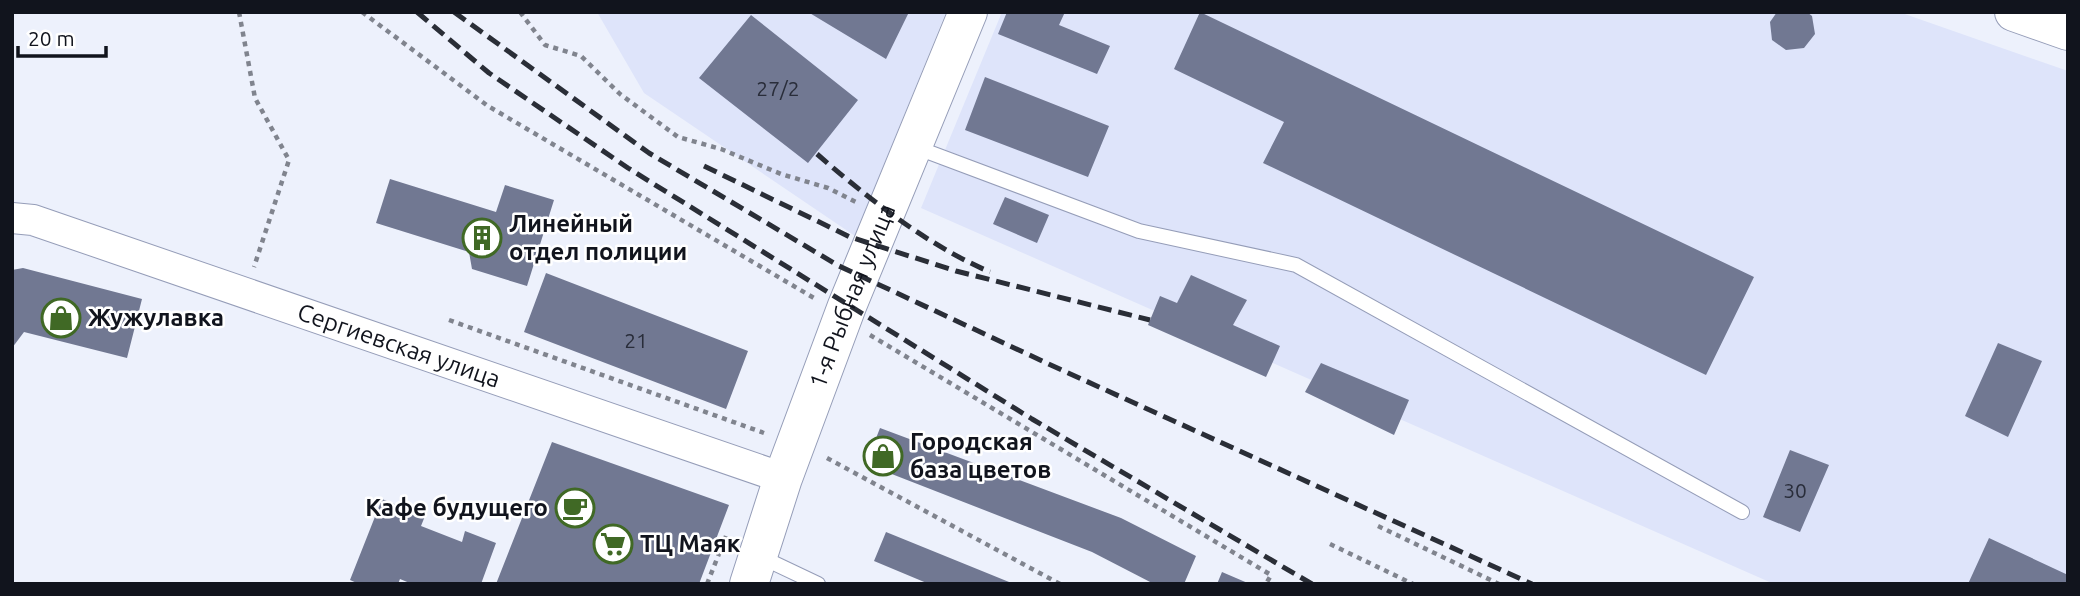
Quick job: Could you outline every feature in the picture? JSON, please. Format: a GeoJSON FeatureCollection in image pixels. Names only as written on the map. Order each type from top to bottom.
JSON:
{"type":"FeatureCollection","features":[{"type":"Feature","properties":{"kind":"street","name":"1-я Рыбная улица"},"geometry":{"type":"LineString","coordinates":[[754,570],[832,310],[913,146],[968,12]]}},
{"type":"Feature","properties":{"kind":"street"},"geometry":{"type":"LineString","coordinates":[[2014,12],[2068,31]]}},
{"type":"Feature","properties":{"kind":"street","name":"Сергиевская улица"},"geometry":{"type":"LineString","coordinates":[[12,218],[33,220],[783,478]]}},
{"type":"Feature","properties":{"kind":"lane"},"geometry":{"type":"LineString","coordinates":[[913,146],[1139,232],[1296,265],[1741,512]]}},
{"type":"Feature","properties":{"kind":"lane"},"geometry":{"type":"LineString","coordinates":[[754,570],[818,584]]}},
{"type":"Feature","properties":{"kind":"path"},"geometry":{"type":"LineString","coordinates":[[239,12],[255,98],[289,160],[261,249],[243,294]]}},
{"type":"Feature","properties":{"kind":"path"},"geometry":{"type":"LineString","coordinates":[[362,12],[488,106],[1271,575],[1266,584]]}},
{"type":"Feature","properties":{"kind":"path"},"geometry":{"type":"LineString","coordinates":[[520,12],[545,45],[581,56],[620,94],[678,138],[720,149],[781,174],[828,188],[861,204]]}},
{"type":"Feature","properties":{"kind":"path"},"geometry":{"type":"LineString","coordinates":[[449,320],[767,434]]}},
{"type":"Feature","properties":{"kind":"path"},"geometry":{"type":"LineString","coordinates":[[824,457],[1060,584]]}},
{"type":"Feature","properties":{"kind":"path"},"geometry":{"type":"LineString","coordinates":[[707,584],[730,526]]}},
{"type":"Feature","properties":{"kind":"path"},"geometry":{"type":"LineString","coordinates":[[1377,526],[1499,584]]}},
{"type":"Feature","properties":{"kind":"path"},"geometry":{"type":"LineString","coordinates":[[1331,544],[1413,584]]}},
{"type":"Feature","properties":{"kind":"shaded area"},"geometry":{"type":"Polygon","coordinates":[[[597,12],[946,12],[855,236],[644,93],[597,12]]]}},
{"type":"Feature","properties":{"kind":"shaded area"},"geometry":{"type":"Polygon","coordinates":[[[1002,12],[1899,12],[2068,71],[2068,584],[1774,584],[921,208],[1002,12]]]}},
{"type":"Feature","properties":{"kind":"building"},"geometry":{"type":"Polygon","coordinates":[[[808,12],[909,12],[886,59],[808,12]]]}},
{"type":"Feature","properties":{"kind":"building"},"geometry":{"type":"Polygon","coordinates":[[[1007,12],[1065,12],[1059,25],[1110,46],[1097,74],[998,34],[1007,12]]]}},
{"type":"Feature","properties":{"kind":"building"},"geometry":{"type":"Polygon","coordinates":[[[1200,12],[1754,277],[1706,375],[1263,163],[1284,122],[1174,69],[1200,12]]]}},
{"type":"Feature","properties":{"kind":"building"},"geometry":{"type":"Polygon","coordinates":[[[1777,12],[1807,12],[1812,16],[1815,34],[1804,48],[1786,50],[1772,40],[1770,22],[1777,12]]]}},
{"type":"Feature","properties":{"kind":"building"},"geometry":{"type":"Polygon","coordinates":[[[751,15],[858,100],[808,163],[699,78],[751,15]]]}},
{"type":"Feature","properties":{"kind":"building"},"geometry":{"type":"Polygon","coordinates":[[[985,77],[1109,126],[1088,177],[965,130],[985,77]]]}},
{"type":"Feature","properties":{"kind":"building","name":"Линейный отдел полиции"},"geometry":{"type":"Polygon","coordinates":[[[390,179],[496,212],[505,185],[554,200],[527,286],[472,269],[469,252],[376,223],[390,179]]]}},
{"type":"Feature","properties":{"kind":"building"},"geometry":{"type":"Polygon","coordinates":[[[1005,197],[1049,215],[1037,243],[993,224],[1005,197]]]}},
{"type":"Feature","properties":{"kind":"building"},"geometry":{"type":"Polygon","coordinates":[[[23,268],[142,299],[127,358],[24,332],[12,348],[12,270],[23,268]]]}},
{"type":"Feature","properties":{"kind":"building"},"geometry":{"type":"Polygon","coordinates":[[[546,273],[748,351],[726,409],[524,332],[546,273]]]}},
{"type":"Feature","properties":{"kind":"building"},"geometry":{"type":"Polygon","coordinates":[[[1191,275],[1247,300],[1233,325],[1280,346],[1266,377],[1148,325],[1160,296],[1177,303],[1191,275]]]}},
{"type":"Feature","properties":{"kind":"building"},"geometry":{"type":"Polygon","coordinates":[[[1998,343],[2042,361],[2008,437],[1965,416],[1998,343]]]}},
{"type":"Feature","properties":{"kind":"building"},"geometry":{"type":"Polygon","coordinates":[[[1321,363],[1409,400],[1394,435],[1305,392],[1321,363]]]}},
{"type":"Feature","properties":{"kind":"building"},"geometry":{"type":"Polygon","coordinates":[[[880,428],[1121,518],[1196,556],[1184,584],[1154,584],[1092,552],[866,464],[880,428]]]}},
{"type":"Feature","properties":{"kind":"building","name":"ТЦ Маяк"},"geometry":{"type":"Polygon","coordinates":[[[552,442],[729,505],[699,584],[496,584],[552,442]]]}},
{"type":"Feature","properties":{"kind":"building"},"geometry":{"type":"Polygon","coordinates":[[[1790,450],[1829,465],[1800,532],[1763,517],[1790,450]]]}},
{"type":"Feature","properties":{"kind":"building"},"geometry":{"type":"Polygon","coordinates":[[[382,499],[425,516],[421,526],[462,542],[465,531],[496,543],[481,584],[412,584],[400,579],[398,584],[359,584],[350,580],[382,499]]]}},
{"type":"Feature","properties":{"kind":"building"},"geometry":{"type":"Polygon","coordinates":[[[886,532],[1014,584],[929,584],[874,561],[886,532]]]}},
{"type":"Feature","properties":{"kind":"building"},"geometry":{"type":"Polygon","coordinates":[[[1989,538],[2068,575],[2068,584],[1968,584],[1989,538]]]}},
{"type":"Feature","properties":{"kind":"building"},"geometry":{"type":"Polygon","coordinates":[[[1222,572],[1250,584],[1217,584],[1222,572]]]}},
{"type":"Feature","properties":{"kind":"railway"},"geometry":{"type":"LineString","coordinates":[[417,12],[489,73],[628,168],[1032,419],[1312,584]]}},
{"type":"Feature","properties":{"kind":"railway"},"geometry":{"type":"LineString","coordinates":[[454,12],[649,153],[839,266],[1532,584]]}},
{"type":"Feature","properties":{"kind":"railway"},"geometry":{"type":"LineString","coordinates":[[817,154],[899,220],[921,235],[990,272]]}},
{"type":"Feature","properties":{"kind":"railway"},"geometry":{"type":"LineString","coordinates":[[704,166],[850,237],[956,271],[1150,320]]}},
{"type":"Feature","properties":{"kind":"place","name":"Линейный отдел полиции"},"geometry":{"type":"Point","coordinates":[482,238]}},
{"type":"Feature","properties":{"kind":"place","name":"Жужулавка"},"geometry":{"type":"Point","coordinates":[61,318]}},
{"type":"Feature","properties":{"kind":"place","name":"Городская база цветов"},"geometry":{"type":"Point","coordinates":[883,456]}},
{"type":"Feature","properties":{"kind":"place","name":"Кафе будущего"},"geometry":{"type":"Point","coordinates":[575,508]}},
{"type":"Feature","properties":{"kind":"place","name":"ТЦ Маяк"},"geometry":{"type":"Point","coordinates":[613,544]}}]}
